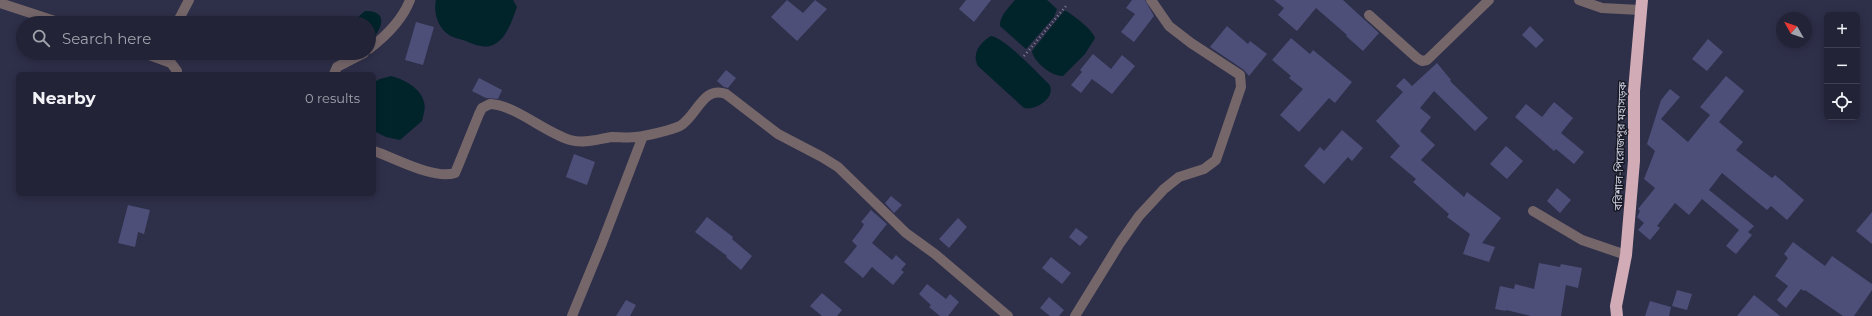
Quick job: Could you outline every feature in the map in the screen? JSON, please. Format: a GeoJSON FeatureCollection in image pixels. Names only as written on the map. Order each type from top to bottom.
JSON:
{"type":"FeatureCollection","features":[{"type":"Feature","properties":{"kind":"highway","name":"বরিশাল-পিরোজপুর মহাসড়ক"},"geometry":{"type":"LineString","coordinates":[[1617,316],[1616,306],[1626,255],[1634,161],[1634,91],[1641,5]]}},
{"type":"Feature","properties":{"kind":"street"},"geometry":{"type":"LineString","coordinates":[[181,16],[189,0]]}},
{"type":"Feature","properties":{"kind":"street"},"geometry":{"type":"LineString","coordinates":[[376,44],[386,36],[394,26],[410,0]]}},
{"type":"Feature","properties":{"kind":"street"},"geometry":{"type":"LineString","coordinates":[[1075,316],[1120,243],[1139,216],[1164,189],[1179,177],[1204,170],[1216,160],[1241,87],[1240,75],[1191,43],[1169,26],[1151,0]]}},
{"type":"Feature","properties":{"kind":"street"},"geometry":{"type":"LineString","coordinates":[[1369,15],[1422,61],[1427,60],[1489,0]]}},
{"type":"Feature","properties":{"kind":"street"},"geometry":{"type":"LineString","coordinates":[[1579,0],[1602,8],[1641,5]]}},
{"type":"Feature","properties":{"kind":"street"},"geometry":{"type":"LineString","coordinates":[[0,3],[40,16]]}},
{"type":"Feature","properties":{"kind":"street"},"geometry":{"type":"LineString","coordinates":[[166,60],[177,72]]}},
{"type":"Feature","properties":{"kind":"street"},"geometry":{"type":"LineString","coordinates":[[335,72],[337,67],[350,60]]}},
{"type":"Feature","properties":{"kind":"street"},"geometry":{"type":"LineString","coordinates":[[376,152],[433,173],[449,175],[455,173],[482,108],[490,104],[505,108],[571,140],[590,141],[612,137],[643,136],[679,126],[710,94],[721,92],[726,94],[778,134],[822,156],[838,167],[906,232],[935,254],[1008,316]]}},
{"type":"Feature","properties":{"kind":"street"},"geometry":{"type":"LineString","coordinates":[[572,316],[643,136]]}},
{"type":"Feature","properties":{"kind":"street"},"geometry":{"type":"LineString","coordinates":[[1533,211],[1582,240],[1626,255]]}},
{"type":"Feature","properties":{"kind":"path"},"geometry":{"type":"LineString","coordinates":[[1024,56],[1066,6]]}},
{"type":"Feature","properties":{"kind":"shaded area"},"geometry":{"type":"Polygon","coordinates":[[[436,0],[513,0],[517,7],[508,30],[500,40],[496,44],[485,46],[453,37],[445,32],[437,19],[435,10],[436,0]]]}},
{"type":"Feature","properties":{"kind":"shaded area"},"geometry":{"type":"Polygon","coordinates":[[[1015,0],[1047,0],[1057,9],[1054,17],[1026,49],[1000,26],[1001,19],[1015,0]]]}},
{"type":"Feature","properties":{"kind":"shaded area"},"geometry":{"type":"Polygon","coordinates":[[[365,11],[373,12],[381,17],[380,27],[376,34],[376,16],[359,16],[365,11]]]}},
{"type":"Feature","properties":{"kind":"shaded area"},"geometry":{"type":"Polygon","coordinates":[[[1064,11],[1082,23],[1091,31],[1095,38],[1085,54],[1063,76],[1059,76],[1039,64],[1032,51],[1064,11]]]}},
{"type":"Feature","properties":{"kind":"shaded area"},"geometry":{"type":"Polygon","coordinates":[[[991,36],[997,38],[1012,49],[1049,84],[1051,89],[1050,94],[1044,102],[1034,107],[1024,108],[978,66],[976,61],[976,52],[984,41],[991,36]]]}},
{"type":"Feature","properties":{"kind":"shaded area"},"geometry":{"type":"Polygon","coordinates":[[[391,76],[401,79],[419,92],[425,105],[422,121],[400,140],[386,137],[376,132],[376,81],[391,76]]]}},
{"type":"Feature","properties":{"kind":"building"},"geometry":{"type":"Polygon","coordinates":[[[787,0],[803,13],[815,0],[827,9],[797,41],[771,17],[787,0]]]}},
{"type":"Feature","properties":{"kind":"building"},"geometry":{"type":"Polygon","coordinates":[[[966,0],[991,0],[974,22],[959,9],[966,0]]]}},
{"type":"Feature","properties":{"kind":"building"},"geometry":{"type":"Polygon","coordinates":[[[1132,0],[1145,0],[1154,16],[1134,42],[1121,32],[1135,14],[1126,8],[1132,0]]]}},
{"type":"Feature","properties":{"kind":"building"},"geometry":{"type":"Polygon","coordinates":[[[1274,0],[1343,0],[1379,33],[1363,51],[1316,8],[1297,31],[1278,15],[1284,8],[1274,0]]]}},
{"type":"Feature","properties":{"kind":"building"},"geometry":{"type":"Polygon","coordinates":[[[416,22],[434,27],[423,65],[405,60],[416,22]]]}},
{"type":"Feature","properties":{"kind":"building"},"geometry":{"type":"Polygon","coordinates":[[[1227,26],[1248,44],[1250,41],[1267,54],[1249,76],[1244,70],[1210,47],[1227,26]]]}},
{"type":"Feature","properties":{"kind":"building"},"geometry":{"type":"Polygon","coordinates":[[[1530,26],[1544,40],[1536,48],[1522,35],[1530,26]]]}},
{"type":"Feature","properties":{"kind":"building"},"geometry":{"type":"Polygon","coordinates":[[[1291,38],[1310,54],[1313,50],[1352,82],[1335,103],[1329,98],[1299,132],[1280,115],[1303,89],[1289,78],[1291,76],[1272,60],[1291,38]]]}},
{"type":"Feature","properties":{"kind":"building"},"geometry":{"type":"Polygon","coordinates":[[[1708,39],[1723,52],[1707,71],[1692,59],[1708,39]]]}},
{"type":"Feature","properties":{"kind":"building"},"geometry":{"type":"Polygon","coordinates":[[[1093,54],[1111,69],[1122,55],[1135,66],[1112,94],[1092,79],[1081,93],[1071,85],[1082,72],[1080,70],[1093,54]]]}},
{"type":"Feature","properties":{"kind":"building"},"geometry":{"type":"Polygon","coordinates":[[[1437,63],[1451,80],[1450,81],[1488,118],[1475,131],[1434,91],[1420,108],[1431,117],[1420,131],[1435,145],[1421,160],[1464,197],[1467,192],[1501,218],[1482,243],[1495,247],[1489,262],[1463,254],[1470,234],[1447,217],[1449,214],[1413,182],[1416,179],[1390,157],[1400,146],[1376,121],[1403,92],[1396,86],[1404,78],[1412,86],[1437,63]]]}},
{"type":"Feature","properties":{"kind":"building"},"geometry":{"type":"Polygon","coordinates":[[[726,70],[736,78],[728,88],[724,87],[717,81],[726,70]]]}},
{"type":"Feature","properties":{"kind":"building"},"geometry":{"type":"Polygon","coordinates":[[[1726,76],[1744,91],[1719,122],[1743,142],[1736,150],[1772,178],[1775,175],[1804,200],[1787,220],[1771,206],[1767,210],[1722,173],[1709,190],[1754,226],[1748,232],[1752,235],[1736,254],[1726,246],[1739,230],[1702,199],[1689,215],[1675,203],[1657,226],[1660,228],[1650,240],[1638,230],[1644,223],[1637,217],[1640,211],[1638,209],[1655,188],[1644,179],[1655,151],[1647,144],[1661,100],[1670,89],[1680,97],[1661,119],[1688,142],[1710,115],[1700,107],[1726,76]]]}},
{"type":"Feature","properties":{"kind":"building"},"geometry":{"type":"Polygon","coordinates":[[[479,78],[502,90],[498,99],[486,98],[472,91],[479,78]]]}},
{"type":"Feature","properties":{"kind":"building"},"geometry":{"type":"Polygon","coordinates":[[[1554,102],[1573,118],[1561,133],[1584,152],[1574,164],[1556,149],[1554,151],[1515,117],[1526,104],[1542,117],[1554,102]]]}},
{"type":"Feature","properties":{"kind":"building"},"geometry":{"type":"Polygon","coordinates":[[[1342,130],[1363,148],[1352,161],[1348,157],[1324,184],[1304,166],[1320,147],[1324,151],[1342,130]]]}},
{"type":"Feature","properties":{"kind":"building"},"geometry":{"type":"Polygon","coordinates":[[[1506,146],[1523,161],[1507,179],[1490,164],[1506,146]]]}},
{"type":"Feature","properties":{"kind":"building"},"geometry":{"type":"Polygon","coordinates":[[[574,154],[595,162],[587,185],[566,177],[574,154]]]}},
{"type":"Feature","properties":{"kind":"building"},"geometry":{"type":"Polygon","coordinates":[[[1557,188],[1571,200],[1560,213],[1547,201],[1557,188]]]}},
{"type":"Feature","properties":{"kind":"building"},"geometry":{"type":"Polygon","coordinates":[[[891,196],[902,205],[894,213],[885,203],[891,196]]]}},
{"type":"Feature","properties":{"kind":"building"},"geometry":{"type":"Polygon","coordinates":[[[128,205],[150,210],[144,234],[138,232],[135,247],[118,243],[128,205]]]}},
{"type":"Feature","properties":{"kind":"building"},"geometry":{"type":"Polygon","coordinates":[[[871,210],[887,224],[872,243],[892,260],[896,255],[906,264],[901,270],[904,272],[893,285],[872,267],[863,278],[844,262],[857,246],[852,241],[864,224],[861,222],[871,210]]]}},
{"type":"Feature","properties":{"kind":"building"},"geometry":{"type":"Polygon","coordinates":[[[1872,212],[1872,244],[1856,231],[1872,212]]]}},
{"type":"Feature","properties":{"kind":"building"},"geometry":{"type":"Polygon","coordinates":[[[707,217],[733,237],[732,239],[752,256],[741,270],[726,257],[727,256],[695,232],[707,217]]]}},
{"type":"Feature","properties":{"kind":"building"},"geometry":{"type":"Polygon","coordinates":[[[958,218],[967,227],[949,248],[939,239],[958,218]]]}},
{"type":"Feature","properties":{"kind":"building"},"geometry":{"type":"Polygon","coordinates":[[[1076,228],[1088,237],[1080,246],[1069,237],[1076,228]]]}},
{"type":"Feature","properties":{"kind":"building"},"geometry":{"type":"Polygon","coordinates":[[[1793,242],[1825,266],[1832,256],[1872,284],[1872,290],[1854,316],[1843,316],[1805,290],[1804,291],[1801,289],[1786,308],[1777,300],[1788,286],[1775,276],[1788,258],[1784,254],[1793,242]]]}},
{"type":"Feature","properties":{"kind":"building"},"geometry":{"type":"Polygon","coordinates":[[[1051,257],[1071,273],[1062,284],[1042,268],[1051,257]]]}},
{"type":"Feature","properties":{"kind":"building"},"geometry":{"type":"Polygon","coordinates":[[[1539,263],[1560,267],[1561,264],[1582,268],[1578,288],[1566,285],[1561,316],[1531,316],[1495,309],[1500,286],[1514,289],[1515,284],[1534,289],[1539,263]]]}},
{"type":"Feature","properties":{"kind":"building"},"geometry":{"type":"Polygon","coordinates":[[[927,284],[946,299],[950,294],[959,302],[948,316],[940,316],[929,307],[931,305],[919,294],[927,284]]]}},
{"type":"Feature","properties":{"kind":"building"},"geometry":{"type":"Polygon","coordinates":[[[1677,290],[1692,294],[1687,310],[1672,306],[1677,290]]]}},
{"type":"Feature","properties":{"kind":"building"},"geometry":{"type":"Polygon","coordinates":[[[822,293],[842,310],[837,316],[822,316],[810,306],[822,293]]]}},
{"type":"Feature","properties":{"kind":"building"},"geometry":{"type":"Polygon","coordinates":[[[1754,295],[1780,316],[1737,316],[1754,295]]]}},
{"type":"Feature","properties":{"kind":"building"},"geometry":{"type":"Polygon","coordinates":[[[1049,297],[1064,310],[1059,316],[1050,316],[1040,308],[1049,297]]]}},
{"type":"Feature","properties":{"kind":"building"},"geometry":{"type":"Polygon","coordinates":[[[626,300],[636,305],[630,316],[616,316],[626,300]]]}},
{"type":"Feature","properties":{"kind":"building"},"geometry":{"type":"Polygon","coordinates":[[[1650,301],[1671,307],[1669,316],[1645,316],[1650,301]]]}}]}
